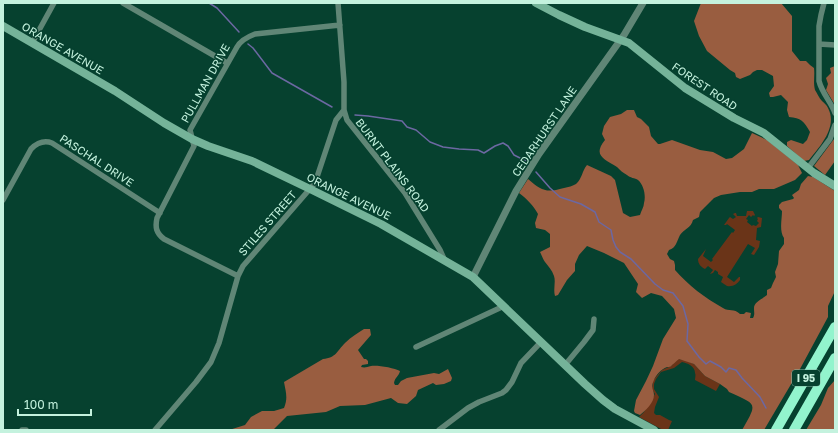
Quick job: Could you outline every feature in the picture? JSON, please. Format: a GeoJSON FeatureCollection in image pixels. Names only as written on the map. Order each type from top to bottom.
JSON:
{"type":"FeatureCollection","features":[{"type":"Feature","properties":{"kind":"highway","name":"I 95"},"geometry":{"type":"LineString","coordinates":[[776,430],[835,327]]}},
{"type":"Feature","properties":{"kind":"highway","name":"I 95"},"geometry":{"type":"LineString","coordinates":[[794,430],[835,358]]}},
{"type":"Feature","properties":{"kind":"main road","name":"FOREST ROAD"},"geometry":{"type":"LineString","coordinates":[[536,3],[585,27],[629,43],[685,88],[734,118],[764,133],[814,173],[835,186]]}},
{"type":"Feature","properties":{"kind":"main road","name":"ORANGE AVENUE"},"geometry":{"type":"LineString","coordinates":[[3,26],[115,91],[164,123],[192,139],[252,161],[310,189],[381,224],[474,277],[585,384],[609,405],[654,430]]}},
{"type":"Feature","properties":{"kind":"street"},"geometry":{"type":"LineString","coordinates":[[32,42],[54,3]]}},
{"type":"Feature","properties":{"kind":"street"},"geometry":{"type":"LineString","coordinates":[[123,3],[227,63]]}},
{"type":"Feature","properties":{"kind":"street","name":"BURNT PLAINS ROAD"},"geometry":{"type":"LineString","coordinates":[[338,3],[344,82],[344,110],[349,122],[405,194],[440,250],[445,261]]}},
{"type":"Feature","properties":{"kind":"street","name":"CEDARHURST LANE"},"geometry":{"type":"LineString","coordinates":[[474,277],[516,191],[553,134],[628,30],[643,3]]}},
{"type":"Feature","properties":{"kind":"street"},"geometry":{"type":"LineString","coordinates":[[824,3],[820,20],[820,84],[835,113]]}},
{"type":"Feature","properties":{"kind":"street","name":"PULLMAN DRIVE"},"geometry":{"type":"LineString","coordinates":[[238,276],[162,237],[156,229],[160,213],[194,146],[190,130],[227,63],[239,43],[245,38],[255,34],[340,25]]}},
{"type":"Feature","properties":{"kind":"street"},"geometry":{"type":"LineString","coordinates":[[819,44],[835,44]]}},
{"type":"Feature","properties":{"kind":"street","name":"STILES STREET"},"geometry":{"type":"LineString","coordinates":[[155,430],[211,362],[219,344],[238,276],[243,266],[315,183],[336,120],[344,110]]}},
{"type":"Feature","properties":{"kind":"street"},"geometry":{"type":"LineString","coordinates":[[808,168],[830,139],[835,125]]}},
{"type":"Feature","properties":{"kind":"street","name":"PASCHAL DRIVE"},"geometry":{"type":"LineString","coordinates":[[3,200],[31,149],[37,144],[47,142],[52,143],[160,213]]}},
{"type":"Feature","properties":{"kind":"street"},"geometry":{"type":"LineString","coordinates":[[416,347],[504,306]]}},
{"type":"Feature","properties":{"kind":"street"},"geometry":{"type":"LineString","coordinates":[[565,365],[593,330],[594,319]]}},
{"type":"Feature","properties":{"kind":"street"},"geometry":{"type":"LineString","coordinates":[[442,429],[468,408],[506,390],[512,382],[521,363],[542,342]]}},
{"type":"Feature","properties":{"kind":"shaded area"},"geometry":{"type":"Polygon","coordinates":[[[701,3],[781,3],[792,16],[792,51],[800,61],[806,61],[814,68],[815,90],[827,106],[831,115],[831,122],[826,136],[809,160],[804,161],[787,146],[787,142],[791,140],[803,144],[807,140],[810,132],[802,121],[789,117],[787,110],[788,102],[781,95],[770,97],[769,93],[774,86],[773,76],[762,70],[757,70],[740,79],[736,77],[735,73],[707,51],[699,36],[694,21],[701,3]]]}},
{"type":"Feature","properties":{"kind":"shaded area"},"geometry":{"type":"Polygon","coordinates":[[[835,66],[835,105],[826,90],[828,84],[826,78],[831,73],[830,68],[835,66]]]}},
{"type":"Feature","properties":{"kind":"shaded area"},"geometry":{"type":"Polygon","coordinates":[[[627,110],[634,110],[637,117],[649,127],[651,136],[658,144],[672,140],[700,150],[713,152],[726,159],[732,158],[744,149],[752,133],[767,140],[798,165],[802,173],[795,180],[774,189],[759,189],[752,192],[721,195],[714,198],[700,212],[699,217],[693,220],[691,225],[680,235],[675,246],[669,250],[667,254],[670,259],[674,261],[675,270],[680,276],[703,296],[725,309],[736,311],[740,314],[744,314],[746,312],[751,313],[750,318],[753,318],[755,304],[767,295],[767,290],[771,288],[776,277],[775,272],[778,264],[779,251],[784,244],[781,228],[782,211],[779,208],[779,205],[782,202],[794,198],[792,195],[799,190],[801,184],[808,176],[813,177],[835,191],[835,291],[828,306],[828,317],[800,369],[764,430],[742,430],[751,414],[752,405],[750,402],[729,392],[720,384],[705,376],[694,364],[679,359],[671,366],[665,368],[657,374],[652,385],[654,398],[651,404],[640,415],[635,413],[636,400],[653,366],[663,339],[676,318],[674,309],[662,296],[651,293],[642,298],[636,292],[638,284],[624,263],[587,246],[579,255],[575,264],[575,271],[567,280],[558,295],[555,296],[554,276],[540,252],[550,247],[550,234],[545,230],[536,228],[535,223],[538,214],[530,202],[519,193],[528,179],[537,186],[548,191],[558,190],[576,184],[580,180],[587,165],[611,176],[615,180],[623,213],[630,217],[640,215],[644,206],[645,197],[642,185],[638,180],[628,176],[605,159],[600,153],[601,145],[605,140],[602,134],[604,126],[610,117],[621,114],[627,110]]]}},
{"type":"Feature","properties":{"kind":"shaded area"},"geometry":{"type":"Polygon","coordinates":[[[835,135],[835,161],[825,175],[814,166],[834,139],[835,135]]]}},
{"type":"Feature","properties":{"kind":"shaded area"},"geometry":{"type":"Polygon","coordinates":[[[747,211],[753,211],[755,215],[751,217],[749,215],[746,219],[752,226],[756,226],[759,223],[757,221],[758,217],[762,218],[761,227],[757,228],[756,240],[760,241],[759,247],[754,255],[751,254],[755,248],[748,244],[727,277],[734,282],[739,277],[740,280],[735,285],[727,286],[721,282],[723,277],[718,274],[718,272],[715,270],[710,274],[713,270],[708,266],[705,269],[702,267],[699,264],[698,259],[706,249],[703,256],[711,262],[735,230],[727,224],[724,225],[730,217],[733,219],[736,217],[733,214],[736,213],[737,216],[746,216],[747,211]]]}},
{"type":"Feature","properties":{"kind":"shaded area"},"geometry":{"type":"Polygon","coordinates":[[[364,329],[370,329],[371,335],[358,350],[364,359],[368,361],[368,364],[362,365],[361,367],[378,366],[400,371],[394,383],[395,385],[398,385],[401,381],[407,378],[434,373],[439,374],[448,369],[452,378],[451,381],[436,385],[433,383],[418,390],[416,396],[407,404],[398,403],[391,398],[365,405],[340,406],[326,412],[287,416],[273,430],[229,430],[245,425],[251,417],[262,411],[274,411],[284,408],[286,392],[284,382],[323,359],[334,356],[347,341],[364,329]]]}},
{"type":"Feature","properties":{"kind":"shaded area"},"geometry":{"type":"Polygon","coordinates":[[[677,359],[685,360],[694,364],[705,376],[720,384],[716,391],[695,380],[694,368],[682,362],[674,368],[661,372],[654,384],[654,389],[659,397],[654,413],[672,421],[668,430],[663,430],[639,417],[644,412],[655,394],[652,389],[653,381],[662,370],[671,366],[677,359]]]}},
{"type":"Feature","properties":{"kind":"shaded area"},"geometry":{"type":"Polygon","coordinates":[[[835,380],[835,430],[806,430],[821,405],[828,388],[835,380]]]}},
{"type":"Feature","properties":{"kind":"waterway"},"geometry":{"type":"LineString","coordinates":[[209,3],[217,8],[239,32]]}},
{"type":"Feature","properties":{"kind":"waterway"},"geometry":{"type":"LineString","coordinates":[[248,44],[253,48],[272,73],[332,107]]}},
{"type":"Feature","properties":{"kind":"waterway"},"geometry":{"type":"LineString","coordinates":[[355,115],[402,121],[407,127],[416,130],[430,142],[443,147],[478,150],[484,153],[503,143],[508,146],[514,155],[528,162]]}},
{"type":"Feature","properties":{"kind":"waterway"},"geometry":{"type":"LineString","coordinates":[[536,172],[560,197],[581,204],[595,212],[599,222],[611,230],[613,240],[620,252],[631,259],[655,284],[663,290],[673,293],[683,306],[688,324],[687,341],[699,357],[706,364],[710,361],[721,367],[726,372],[729,368],[736,370],[760,397],[766,408]]}}]}
